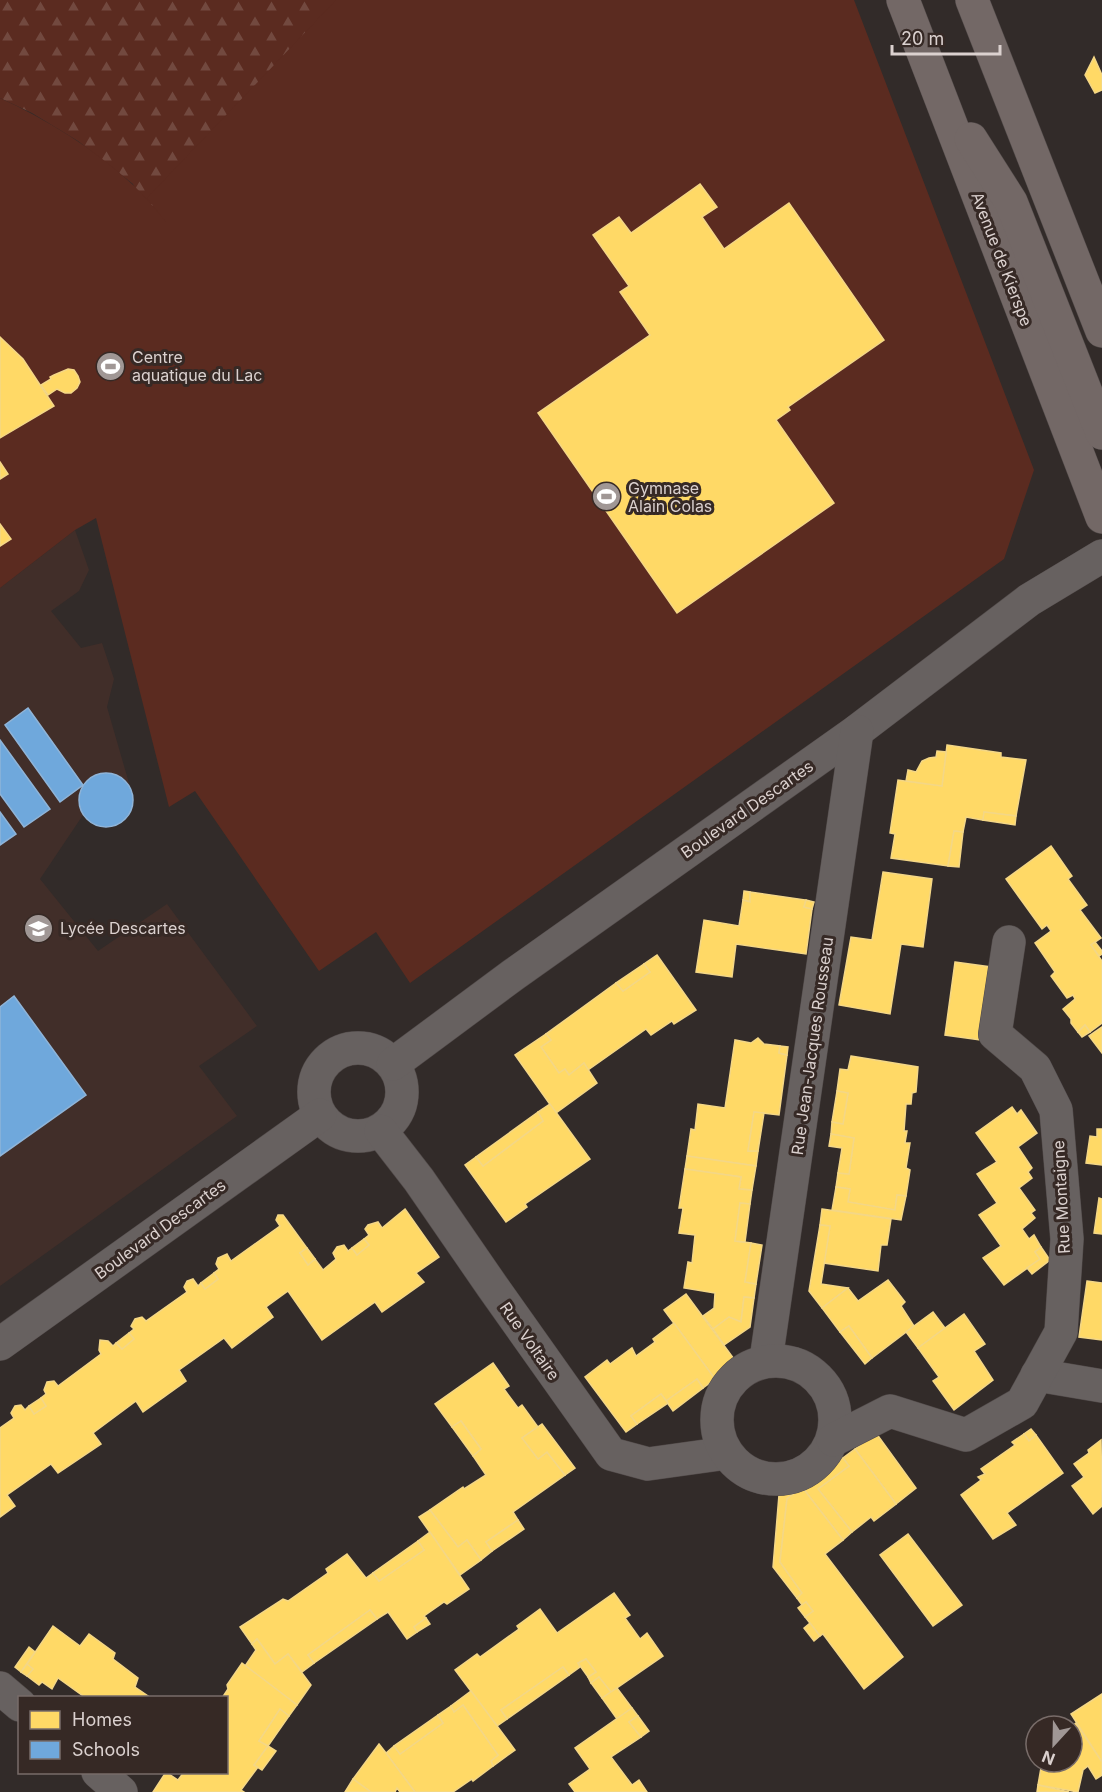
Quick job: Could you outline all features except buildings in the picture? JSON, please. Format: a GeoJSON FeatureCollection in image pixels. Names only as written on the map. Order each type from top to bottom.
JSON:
{"type":"FeatureCollection","features":[{"type":"Feature","properties":{"kind":"main road","name":"Avenue de Kierspe"},"geometry":{"type":"LineString","coordinates":[[903,0],[1102,518]]}},
{"type":"Feature","properties":{"kind":"main road"},"geometry":{"type":"LineString","coordinates":[[972,0],[1102,331]]}},
{"type":"Feature","properties":{"kind":"main road"},"geometry":{"type":"LineString","coordinates":[[935,82],[1011,202],[1102,433]]}},
{"type":"Feature","properties":{"kind":"street","name":"Boulevard Descartes"},"geometry":{"type":"LineString","coordinates":[[393,1064],[522,968],[857,731],[1029,600],[1102,556]]}},
{"type":"Feature","properties":{"kind":"street","name":"Rue Jean-Jacques Rousseau"},"geometry":{"type":"LineString","coordinates":[[766,1360],[857,731]]}},
{"type":"Feature","properties":{"kind":"street","name":"Rue Montaigne"},"geometry":{"type":"LineString","coordinates":[[833,1440],[890,1411],[966,1435],[1022,1403],[1061,1332],[1067,1239],[1056,1110],[1035,1068],[995,1034],[1009,942]]}},
{"type":"Feature","properties":{"kind":"street"},"geometry":{"type":"LineString","coordinates":[[360,1048],[373,1051],[393,1064],[403,1088],[402,1101],[391,1123],[381,1131],[368,1136],[354,1137],[329,1126],[320,1115],[315,1102],[314,1088],[317,1074],[325,1063],[336,1054],[348,1049],[360,1048]]}},
{"type":"Feature","properties":{"kind":"street","name":"Boulevard Descartes"},"geometry":{"type":"LineString","coordinates":[[0,1344],[320,1115]]}},
{"type":"Feature","properties":{"kind":"street","name":"Rue Voltaire"},"geometry":{"type":"LineString","coordinates":[[381,1131],[420,1180],[610,1454],[648,1464],[727,1453]]}},
{"type":"Feature","properties":{"kind":"street"},"geometry":{"type":"LineString","coordinates":[[766,1360],[790,1361],[809,1369],[824,1384],[832,1399],[836,1419],[833,1440],[820,1460],[803,1473],[784,1479],[760,1477],[741,1468],[727,1453],[720,1440],[717,1420],[720,1399],[725,1389],[746,1368],[766,1360]]}},
{"type":"Feature","properties":{"kind":"street"},"geometry":{"type":"LineString","coordinates":[[1038,1375],[1102,1386]]}},
{"type":"Feature","properties":{"kind":"street"},"geometry":{"type":"LineString","coordinates":[[0,1688],[18,1703]]}},
{"type":"Feature","properties":{"kind":"street"},"geometry":{"type":"LineString","coordinates":[[99,1774],[121,1792]]}},
{"type":"Feature","properties":{"kind":"shaded area","name":"Lycée Descartes"},"geometry":{"type":"Polygon","coordinates":[[[75,530],[89,570],[79,591],[51,611],[81,648],[102,643],[114,679],[107,707],[133,797],[133,805],[125,820],[110,827],[99,827],[83,815],[40,879],[98,951],[167,904],[257,1026],[199,1066],[237,1116],[0,1286],[0,588],[75,530]]]}},
{"type":"Feature","properties":{"kind":"green space"},"geometry":{"type":"Polygon","coordinates":[[[0,0],[441,0],[276,540],[133,184],[78,141],[32,113],[0,98],[0,0]]]}},
{"type":"Feature","properties":{"kind":"green space","name":"Gymnase Alain Colas"},"geometry":{"type":"Polygon","coordinates":[[[336,0],[854,0],[1034,470],[1004,559],[410,983],[376,932],[319,971],[195,791],[169,807],[96,518],[75,530],[0,588],[0,98],[53,125],[102,158],[136,188],[166,222],[147,198],[336,0]]]}},
{"type":"Feature","properties":{"kind":"place","name":"Centre aquatique du Lac"},"geometry":{"type":"Point","coordinates":[111,366]}},
{"type":"Feature","properties":{"kind":"place","name":"Gymnase Alain Colas"},"geometry":{"type":"Point","coordinates":[607,497]}},
{"type":"Feature","properties":{"kind":"place","name":"Lycée Descartes"},"geometry":{"type":"Point","coordinates":[39,928]}}]}
